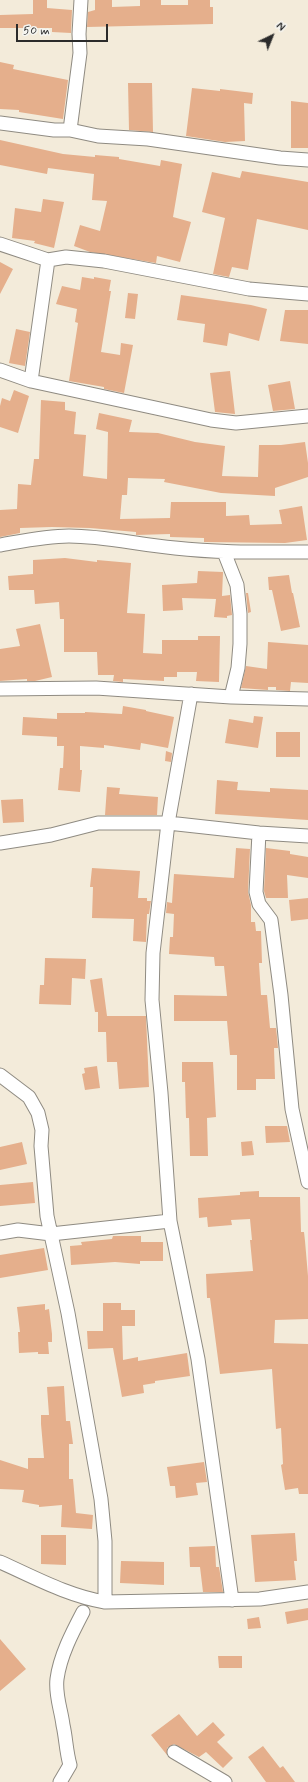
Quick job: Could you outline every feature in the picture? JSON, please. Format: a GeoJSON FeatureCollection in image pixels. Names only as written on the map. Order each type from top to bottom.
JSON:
{"type":"FeatureCollection","features":[{"type":"Feature","properties":{"kind":"street"},"geometry":{"type":"LineString","coordinates":[[70,130],[80,53],[79,34],[81,0]]}},
{"type":"Feature","properties":{"kind":"street"},"geometry":{"type":"LineString","coordinates":[[0,124],[54,130],[70,130],[98,136],[148,139],[280,158],[308,160]]}},
{"type":"Feature","properties":{"kind":"street"},"geometry":{"type":"LineString","coordinates":[[0,244],[48,260],[66,257],[104,261],[249,289],[308,294]]}},
{"type":"Feature","properties":{"kind":"street"},"geometry":{"type":"LineString","coordinates":[[31,382],[48,260]]}},
{"type":"Feature","properties":{"kind":"street"},"geometry":{"type":"LineString","coordinates":[[0,370],[31,382],[211,420],[236,423],[308,416]]}},
{"type":"Feature","properties":{"kind":"street"},"geometry":{"type":"LineString","coordinates":[[0,545],[38,538],[69,536],[224,552],[308,552]]}},
{"type":"Feature","properties":{"kind":"street"},"geometry":{"type":"LineString","coordinates":[[224,552],[237,585],[240,614],[240,650],[238,668],[231,697]]}},
{"type":"Feature","properties":{"kind":"street"},"geometry":{"type":"LineString","coordinates":[[0,690],[96,688],[231,697],[308,699]]}},
{"type":"Feature","properties":{"kind":"street"},"geometry":{"type":"LineString","coordinates":[[191,694],[168,823],[153,954],[152,1000],[161,1093],[170,1221],[198,1359],[232,1600]]}},
{"type":"Feature","properties":{"kind":"street"},"geometry":{"type":"LineString","coordinates":[[0,843],[51,835],[98,823],[168,823],[308,836]]}},
{"type":"Feature","properties":{"kind":"street"},"geometry":{"type":"LineString","coordinates":[[259,832],[256,892],[259,904],[271,920],[281,994],[292,1109],[308,1182]]}},
{"type":"Feature","properties":{"kind":"street"},"geometry":{"type":"LineString","coordinates":[[0,1075],[29,1097],[38,1113],[42,1130],[41,1146],[47,1216],[70,1320],[101,1498],[105,1541],[105,1602]]}},
{"type":"Feature","properties":{"kind":"street"},"geometry":{"type":"LineString","coordinates":[[0,1233],[18,1230],[51,1234],[170,1221]]}},
{"type":"Feature","properties":{"kind":"street"},"geometry":{"type":"LineString","coordinates":[[0,1562],[67,1592],[86,1599],[105,1602],[260,1599],[308,1592]]}},
{"type":"Feature","properties":{"kind":"street"},"geometry":{"type":"LineString","coordinates":[[60,1782],[70,1765],[57,1698],[57,1678],[69,1638],[82,1612]]}},
{"type":"Feature","properties":{"kind":"street"},"geometry":{"type":"LineString","coordinates":[[174,1752],[224,1782]]}},
{"type":"Feature","properties":{"kind":"building"},"geometry":{"type":"Polygon","coordinates":[[[33,0],[47,0],[47,8],[72,10],[71,33],[52,32],[52,28],[0,28],[0,15],[33,14],[33,0]]]}},
{"type":"Feature","properties":{"kind":"building"},"geometry":{"type":"Polygon","coordinates":[[[95,0],[112,0],[112,7],[140,6],[140,0],[161,0],[161,5],[188,5],[188,0],[210,0],[210,7],[213,7],[213,24],[87,27],[88,12],[95,10],[95,0]]]}},
{"type":"Feature","properties":{"kind":"building"},"geometry":{"type":"Polygon","coordinates":[[[0,62],[14,65],[13,69],[68,80],[63,119],[19,112],[19,110],[0,109],[0,62]]]}},
{"type":"Feature","properties":{"kind":"building"},"geometry":{"type":"Polygon","coordinates":[[[128,83],[152,83],[153,132],[129,130],[128,83]]]}},
{"type":"Feature","properties":{"kind":"building"},"geometry":{"type":"Polygon","coordinates":[[[192,88],[220,91],[220,89],[253,93],[252,104],[244,103],[245,141],[225,142],[186,136],[192,88]]]}},
{"type":"Feature","properties":{"kind":"building"},"geometry":{"type":"Polygon","coordinates":[[[291,101],[308,103],[308,148],[291,148],[291,101]]]}},
{"type":"Feature","properties":{"kind":"building"},"geometry":{"type":"Polygon","coordinates":[[[0,140],[63,154],[95,157],[95,155],[119,157],[119,159],[160,166],[161,160],[182,164],[173,217],[191,222],[180,262],[157,256],[156,263],[90,252],[74,246],[80,225],[100,231],[107,201],[92,200],[94,174],[48,168],[47,174],[0,165],[0,140]]]}},
{"type":"Feature","properties":{"kind":"building"},"geometry":{"type":"Polygon","coordinates":[[[242,171],[308,182],[308,230],[257,219],[248,270],[232,267],[229,277],[213,274],[225,218],[202,212],[212,172],[240,178],[242,171]]]}},
{"type":"Feature","properties":{"kind":"building"},"geometry":{"type":"Polygon","coordinates":[[[43,199],[64,202],[54,248],[34,243],[35,241],[12,238],[15,208],[41,212],[43,199]]]}},
{"type":"Feature","properties":{"kind":"building"},"geometry":{"type":"Polygon","coordinates":[[[0,262],[13,269],[0,294],[0,262]]]}},
{"type":"Feature","properties":{"kind":"building"},"geometry":{"type":"Polygon","coordinates":[[[82,277],[94,279],[94,277],[111,280],[109,291],[111,291],[101,352],[120,355],[121,343],[133,345],[124,393],[104,389],[104,387],[69,381],[78,323],[75,322],[77,309],[56,304],[62,286],[80,290],[82,277]]]}},
{"type":"Feature","properties":{"kind":"building"},"geometry":{"type":"Polygon","coordinates":[[[128,293],[138,294],[135,319],[125,318],[128,293]]]}},
{"type":"Feature","properties":{"kind":"building"},"geometry":{"type":"Polygon","coordinates":[[[181,295],[251,305],[267,309],[259,341],[229,333],[227,346],[203,342],[205,324],[177,320],[181,295]]]}},
{"type":"Feature","properties":{"kind":"building"},"geometry":{"type":"Polygon","coordinates":[[[285,310],[308,310],[308,344],[280,341],[285,310]]]}},
{"type":"Feature","properties":{"kind":"building"},"geometry":{"type":"Polygon","coordinates":[[[16,329],[30,332],[25,366],[9,363],[16,329]]]}},
{"type":"Feature","properties":{"kind":"building"},"geometry":{"type":"Polygon","coordinates":[[[230,371],[235,414],[215,412],[210,373],[230,371]]]}},
{"type":"Feature","properties":{"kind":"building"},"geometry":{"type":"Polygon","coordinates":[[[290,381],[295,409],[273,411],[268,385],[290,381]]]}},
{"type":"Feature","properties":{"kind":"building"},"geometry":{"type":"Polygon","coordinates":[[[14,390],[29,396],[18,433],[0,427],[0,406],[2,398],[10,401],[14,390]]]}},
{"type":"Feature","properties":{"kind":"building"},"geometry":{"type":"Polygon","coordinates":[[[41,400],[65,402],[65,410],[76,412],[74,434],[86,435],[83,476],[107,479],[108,432],[96,429],[99,413],[132,420],[129,432],[158,433],[195,442],[225,446],[222,476],[258,477],[259,445],[281,445],[305,442],[308,477],[275,488],[275,496],[221,493],[164,482],[165,479],[128,478],[127,495],[122,495],[120,519],[170,518],[171,502],[226,502],[226,516],[249,515],[250,525],[282,524],[279,510],[302,506],[307,540],[285,543],[204,542],[204,538],[170,537],[170,534],[136,535],[136,532],[90,528],[52,527],[20,528],[20,533],[0,537],[0,510],[17,509],[18,484],[31,485],[34,459],[39,459],[41,400]]]}},
{"type":"Feature","properties":{"kind":"building"},"geometry":{"type":"Polygon","coordinates":[[[65,558],[97,562],[97,560],[131,563],[127,613],[145,614],[143,653],[162,654],[162,640],[198,640],[198,636],[220,636],[219,682],[196,681],[197,672],[177,672],[177,677],[164,677],[164,681],[123,679],[123,682],[113,681],[114,675],[98,675],[97,652],[64,652],[64,619],[60,619],[59,602],[35,604],[34,590],[9,590],[8,576],[33,574],[33,560],[65,558]]]}},
{"type":"Feature","properties":{"kind":"building"},"geometry":{"type":"Polygon","coordinates":[[[198,571],[223,572],[222,596],[230,595],[232,615],[227,616],[227,618],[214,617],[216,599],[182,598],[183,610],[163,611],[162,585],[197,583],[198,571]]]}},
{"type":"Feature","properties":{"kind":"building"},"geometry":{"type":"Polygon","coordinates":[[[289,575],[300,627],[281,631],[272,590],[269,590],[268,577],[289,575]]]}},
{"type":"Feature","properties":{"kind":"building"},"geometry":{"type":"Polygon","coordinates":[[[246,593],[248,593],[251,612],[248,613],[246,593]]]}},
{"type":"Feature","properties":{"kind":"building"},"geometry":{"type":"Polygon","coordinates":[[[40,624],[52,677],[35,681],[27,681],[27,679],[0,681],[0,649],[20,646],[16,629],[40,624]]]}},
{"type":"Feature","properties":{"kind":"building"},"geometry":{"type":"Polygon","coordinates":[[[268,642],[308,645],[308,683],[291,682],[290,691],[276,690],[276,687],[268,687],[268,690],[241,688],[246,666],[267,669],[268,642]]]}},
{"type":"Feature","properties":{"kind":"building"},"geometry":{"type":"Polygon","coordinates":[[[123,706],[174,717],[168,748],[141,743],[140,750],[104,745],[104,748],[80,746],[80,770],[82,770],[80,792],[58,790],[60,768],[63,768],[64,746],[57,746],[57,737],[22,735],[23,717],[57,719],[57,713],[85,712],[122,714],[123,706]]]}},
{"type":"Feature","properties":{"kind":"building"},"geometry":{"type":"Polygon","coordinates":[[[254,716],[263,717],[258,748],[225,743],[229,719],[253,723],[254,716]]]}},
{"type":"Feature","properties":{"kind":"building"},"geometry":{"type":"Polygon","coordinates":[[[276,732],[300,732],[300,757],[276,757],[276,732]]]}},
{"type":"Feature","properties":{"kind":"building"},"geometry":{"type":"Polygon","coordinates":[[[166,751],[172,753],[171,762],[165,761],[166,751]]]}},
{"type":"Feature","properties":{"kind":"building"},"geometry":{"type":"Polygon","coordinates":[[[217,780],[238,782],[237,790],[270,792],[270,788],[308,790],[308,820],[215,814],[217,780]]]}},
{"type":"Feature","properties":{"kind":"building"},"geometry":{"type":"Polygon","coordinates":[[[107,787],[120,788],[119,794],[158,797],[157,815],[105,815],[107,787]]]}},
{"type":"Feature","properties":{"kind":"building"},"geometry":{"type":"Polygon","coordinates":[[[23,799],[24,822],[3,823],[1,800],[23,799]]]}},
{"type":"Feature","properties":{"kind":"building"},"geometry":{"type":"Polygon","coordinates":[[[236,848],[250,849],[248,892],[251,905],[251,922],[255,922],[256,931],[261,931],[262,963],[259,963],[261,995],[267,995],[270,1028],[276,1028],[278,1048],[274,1048],[275,1079],[256,1079],[256,1090],[237,1090],[237,1055],[230,1055],[227,1021],[174,1021],[174,995],[227,996],[224,966],[215,966],[214,957],[169,954],[170,937],[173,937],[174,914],[166,913],[167,902],[172,903],[174,874],[234,878],[236,848]]]}},
{"type":"Feature","properties":{"kind":"building"},"geometry":{"type":"Polygon","coordinates":[[[266,848],[290,851],[290,854],[308,857],[308,878],[287,875],[288,898],[266,898],[264,891],[266,848]]]}},
{"type":"Feature","properties":{"kind":"building"},"geometry":{"type":"Polygon","coordinates":[[[92,868],[140,871],[138,898],[147,898],[147,901],[151,901],[149,914],[147,914],[146,942],[133,941],[134,919],[92,918],[93,887],[90,887],[92,868]]]}},
{"type":"Feature","properties":{"kind":"building"},"geometry":{"type":"Polygon","coordinates":[[[308,898],[308,919],[291,921],[289,900],[308,898]]]}},
{"type":"Feature","properties":{"kind":"building"},"geometry":{"type":"Polygon","coordinates":[[[45,958],[86,959],[85,979],[72,978],[71,1005],[39,1004],[40,985],[44,985],[45,958]]]}},
{"type":"Feature","properties":{"kind":"building"},"geometry":{"type":"Polygon","coordinates":[[[102,978],[107,1016],[146,1016],[149,1087],[119,1089],[117,1062],[107,1062],[106,1032],[98,1032],[98,1012],[95,1012],[90,980],[102,978]]]}},
{"type":"Feature","properties":{"kind":"building"},"geometry":{"type":"Polygon","coordinates":[[[182,1062],[213,1062],[216,1117],[207,1118],[208,1156],[190,1156],[189,1118],[186,1118],[185,1082],[182,1082],[182,1062]]]}},
{"type":"Feature","properties":{"kind":"building"},"geometry":{"type":"Polygon","coordinates":[[[97,1066],[100,1088],[85,1090],[82,1074],[85,1073],[84,1068],[97,1066]]]}},
{"type":"Feature","properties":{"kind":"building"},"geometry":{"type":"Polygon","coordinates":[[[265,1126],[287,1126],[290,1142],[266,1143],[265,1126]]]}},
{"type":"Feature","properties":{"kind":"building"},"geometry":{"type":"Polygon","coordinates":[[[252,1141],[254,1155],[242,1156],[241,1142],[252,1141]]]}},
{"type":"Feature","properties":{"kind":"building"},"geometry":{"type":"Polygon","coordinates":[[[22,1142],[27,1164],[0,1170],[0,1147],[22,1142]]]}},
{"type":"Feature","properties":{"kind":"building"},"geometry":{"type":"Polygon","coordinates":[[[33,1182],[35,1203],[0,1206],[0,1185],[33,1182]]]}},
{"type":"Feature","properties":{"kind":"building"},"geometry":{"type":"Polygon","coordinates":[[[259,1191],[259,1197],[300,1197],[301,1232],[304,1232],[308,1276],[308,1319],[275,1320],[274,1343],[308,1344],[308,1494],[299,1494],[298,1488],[285,1490],[281,1465],[283,1464],[281,1428],[276,1429],[272,1369],[220,1374],[210,1298],[207,1298],[206,1274],[253,1271],[250,1240],[252,1240],[250,1219],[231,1220],[232,1225],[208,1227],[207,1217],[199,1218],[198,1198],[240,1195],[240,1192],[259,1191]]]}},
{"type":"Feature","properties":{"kind":"building"},"geometry":{"type":"Polygon","coordinates":[[[113,1236],[141,1236],[141,1242],[163,1242],[163,1261],[140,1261],[140,1264],[115,1262],[71,1265],[70,1246],[82,1245],[81,1242],[112,1239],[113,1236]]]}},
{"type":"Feature","properties":{"kind":"building"},"geometry":{"type":"Polygon","coordinates":[[[44,1248],[48,1270],[0,1278],[0,1255],[44,1248]]]}},
{"type":"Feature","properties":{"kind":"building"},"geometry":{"type":"Polygon","coordinates":[[[103,1303],[121,1303],[121,1310],[135,1310],[135,1326],[122,1326],[123,1360],[138,1357],[138,1361],[187,1353],[190,1376],[155,1381],[155,1383],[143,1385],[144,1393],[122,1397],[113,1348],[88,1349],[87,1331],[103,1331],[103,1303]]]}},
{"type":"Feature","properties":{"kind":"building"},"geometry":{"type":"Polygon","coordinates":[[[45,1304],[45,1310],[49,1309],[52,1334],[52,1342],[48,1342],[49,1354],[38,1354],[38,1352],[19,1353],[18,1332],[20,1332],[17,1307],[45,1304]]]}},
{"type":"Feature","properties":{"kind":"building"},"geometry":{"type":"Polygon","coordinates":[[[64,1386],[66,1421],[70,1421],[73,1444],[69,1444],[69,1479],[73,1479],[76,1513],[93,1515],[92,1529],[61,1527],[62,1505],[39,1507],[39,1505],[22,1502],[24,1490],[0,1489],[0,1460],[28,1469],[28,1458],[44,1458],[41,1415],[49,1415],[47,1387],[64,1386]]]}},
{"type":"Feature","properties":{"kind":"building"},"geometry":{"type":"Polygon","coordinates":[[[204,1462],[207,1482],[196,1483],[198,1495],[176,1498],[175,1486],[170,1486],[167,1467],[204,1462]]]}},
{"type":"Feature","properties":{"kind":"building"},"geometry":{"type":"Polygon","coordinates":[[[295,1533],[297,1561],[294,1561],[296,1580],[255,1582],[251,1535],[295,1533]]]}},
{"type":"Feature","properties":{"kind":"building"},"geometry":{"type":"Polygon","coordinates":[[[41,1535],[66,1535],[66,1565],[41,1564],[41,1535]]]}},
{"type":"Feature","properties":{"kind":"building"},"geometry":{"type":"Polygon","coordinates":[[[215,1546],[216,1567],[219,1567],[223,1592],[203,1592],[200,1567],[190,1567],[189,1547],[215,1546]]]}},
{"type":"Feature","properties":{"kind":"building"},"geometry":{"type":"Polygon","coordinates":[[[121,1561],[164,1562],[164,1585],[120,1583],[121,1561]]]}},
{"type":"Feature","properties":{"kind":"building"},"geometry":{"type":"Polygon","coordinates":[[[308,1608],[308,1620],[287,1624],[285,1612],[308,1608]]]}},
{"type":"Feature","properties":{"kind":"building"},"geometry":{"type":"Polygon","coordinates":[[[259,1617],[261,1628],[248,1629],[247,1619],[259,1617]]]}},
{"type":"Feature","properties":{"kind":"building"},"geometry":{"type":"Polygon","coordinates":[[[0,1639],[26,1669],[0,1691],[0,1639]]]}},
{"type":"Feature","properties":{"kind":"building"},"geometry":{"type":"Polygon","coordinates":[[[218,1656],[242,1656],[242,1668],[219,1668],[218,1656]]]}},
{"type":"Feature","properties":{"kind":"building"},"geometry":{"type":"Polygon","coordinates":[[[179,1714],[197,1736],[213,1722],[225,1735],[217,1742],[233,1758],[223,1768],[206,1752],[199,1757],[174,1744],[167,1748],[167,1755],[151,1735],[179,1714]]]}},
{"type":"Feature","properties":{"kind":"building"},"geometry":{"type":"Polygon","coordinates":[[[263,1746],[280,1768],[283,1766],[295,1782],[266,1782],[248,1757],[263,1746]]]}}]}
